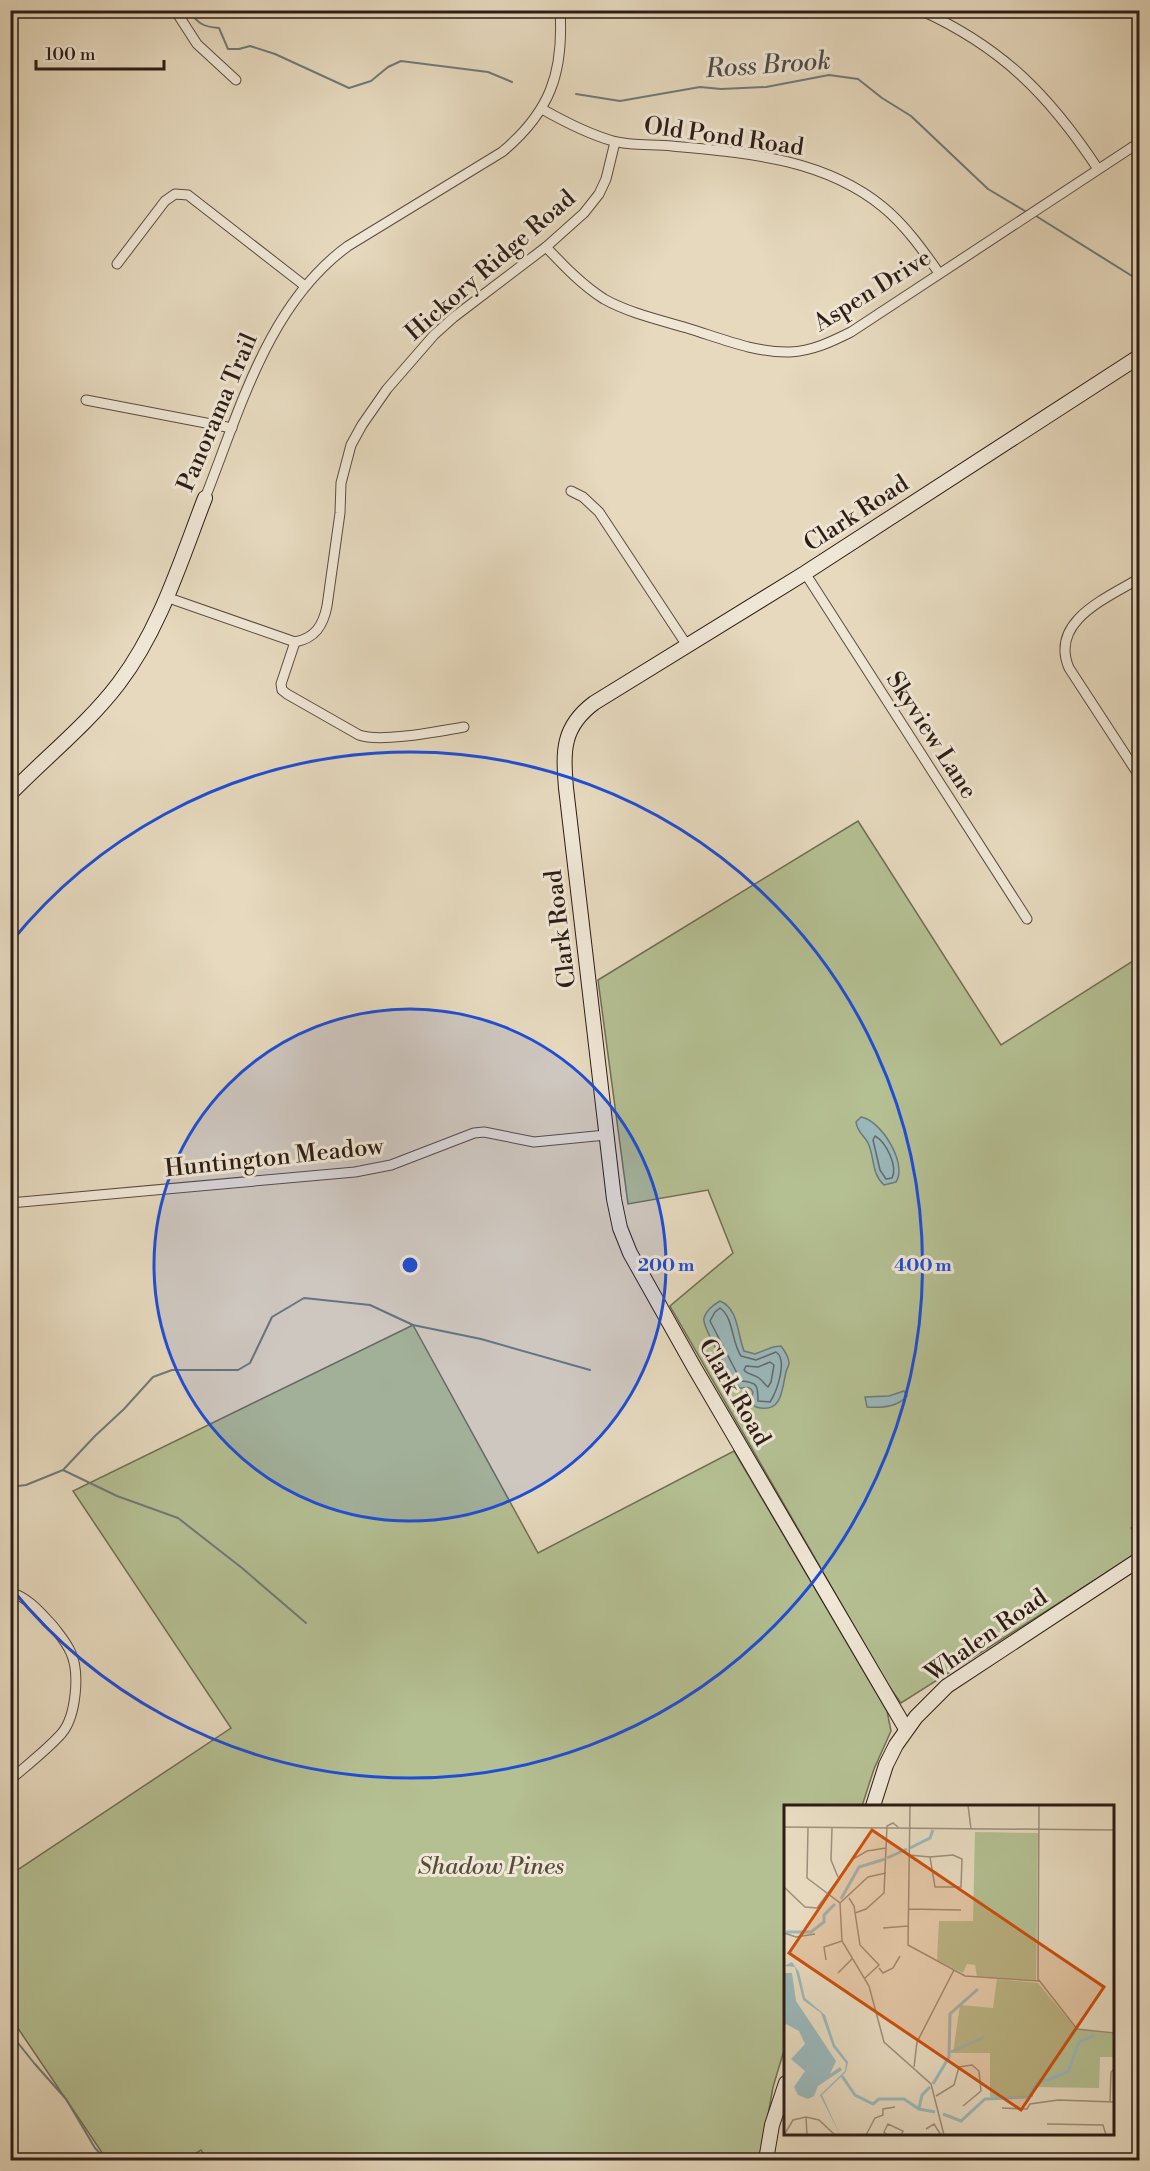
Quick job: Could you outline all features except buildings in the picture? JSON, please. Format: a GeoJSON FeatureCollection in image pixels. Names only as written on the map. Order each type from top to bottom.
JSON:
{"type":"FeatureCollection","features":[{"type":"Feature","properties":{"kind":"street"},"geometry":{"type":"LineString","coordinates":[[175,10],[196,44],[236,80]]}},
{"type":"Feature","properties":{"kind":"street","name":"Panorama Trail"},"geometry":{"type":"LineString","coordinates":[[10,794],[102,703],[118,684],[145,641],[166,597],[258,362],[305,286],[328,261],[348,246],[502,152],[525,132],[543,109],[552,84],[559,58],[560,10]]}},
{"type":"Feature","properties":{"kind":"street"},"geometry":{"type":"LineString","coordinates":[[920,10],[968,34],[1021,74],[1059,116],[1098,169]]}},
{"type":"Feature","properties":{"kind":"street","name":"Old Pond Road"},"geometry":{"type":"LineString","coordinates":[[543,109],[579,129],[615,142],[776,158],[825,172],[857,189],[883,207],[915,239],[939,273]]}},
{"type":"Feature","properties":{"kind":"street","name":"Hickory Ridge Road"},"geometry":{"type":"LineString","coordinates":[[295,642],[312,636],[322,624],[325,616],[340,513],[341,483],[351,445],[362,425],[398,374],[434,335],[546,247],[584,213],[599,194],[610,166],[615,142]]}},
{"type":"Feature","properties":{"kind":"street","name":"Aspen Drive"},"geometry":{"type":"LineString","coordinates":[[546,247],[580,281],[606,300],[646,315],[755,348],[800,351],[829,343],[877,315],[1140,142]]}},
{"type":"Feature","properties":{"kind":"street"},"geometry":{"type":"LineString","coordinates":[[117,264],[165,201],[175,194],[188,195],[305,286]]}},
{"type":"Feature","properties":{"kind":"street","name":"Clark Road"},"geometry":{"type":"LineString","coordinates":[[906,1729],[694,1367],[630,1253],[617,1215],[606,1135],[566,788],[564,755],[566,742],[570,730],[584,711],[805,573],[1140,357]]}},
{"type":"Feature","properties":{"kind":"street"},"geometry":{"type":"LineString","coordinates":[[86,400],[232,428]]}},
{"type":"Feature","properties":{"kind":"street"},"geometry":{"type":"LineString","coordinates":[[571,491],[584,497],[599,512],[688,647]]}},
{"type":"Feature","properties":{"kind":"street","name":"Skyview Lane"},"geometry":{"type":"LineString","coordinates":[[805,573],[1027,919]]}},
{"type":"Feature","properties":{"kind":"street"},"geometry":{"type":"LineString","coordinates":[[1140,578],[1076,620],[1067,634],[1063,651],[1069,669],[1140,777]]}},
{"type":"Feature","properties":{"kind":"street"},"geometry":{"type":"LineString","coordinates":[[166,597],[295,642],[281,684],[282,690],[359,735],[372,738],[390,737],[464,727]]}},
{"type":"Feature","properties":{"kind":"street","name":"Huntington Meadow"},"geometry":{"type":"LineString","coordinates":[[10,1203],[363,1171],[391,1165],[474,1132],[534,1142],[606,1135]]}},
{"type":"Feature","properties":{"kind":"street","name":"Whalen Road"},"geometry":{"type":"LineString","coordinates":[[873,1805],[886,1765],[906,1729],[926,1705],[947,1686],[1140,1559]]}},
{"type":"Feature","properties":{"kind":"street"},"geometry":{"type":"LineString","coordinates":[[10,1592],[29,1601],[55,1629],[71,1653],[75,1669],[74,1703],[68,1722],[62,1732],[10,1780]]}},
{"type":"Feature","properties":{"kind":"street"},"geometry":{"type":"LineString","coordinates":[[766,2160],[772,2125],[784,2089]]}},
{"type":"Feature","properties":{"kind":"green space"},"geometry":{"type":"Polygon","coordinates":[[[858,821],[1001,1045],[1139,957],[1140,1522],[1131,1528],[1139,1540],[1139,1552],[901,1703],[888,1685],[670,1306],[733,1253],[708,1190],[628,1204],[598,980],[858,821]]]}},
{"type":"Feature","properties":{"kind":"green space","name":"Shadow Pines"},"geometry":{"type":"Polygon","coordinates":[[[413,1325],[538,1553],[734,1451],[887,1711],[891,1731],[874,1769],[862,1805],[784,1805],[784,2050],[773,2087],[760,2160],[207,2160],[201,2150],[185,2160],[107,2160],[11,2018],[10,1875],[231,1728],[73,1491],[413,1325]]]}},
{"type":"Feature","properties":{"kind":"water"},"geometry":{"type":"Polygon","coordinates":[[[861,1117],[877,1126],[890,1144],[898,1165],[899,1174],[896,1182],[884,1185],[877,1175],[868,1143],[859,1131],[856,1122],[861,1117]]]}},
{"type":"Feature","properties":{"kind":"water"},"geometry":{"type":"Polygon","coordinates":[[[720,1301],[731,1310],[734,1316],[744,1351],[755,1354],[781,1346],[786,1354],[789,1365],[780,1397],[774,1406],[761,1408],[753,1405],[750,1401],[752,1390],[740,1388],[735,1383],[711,1339],[704,1318],[710,1308],[720,1301]]]}},
{"type":"Feature","properties":{"kind":"water"},"geometry":{"type":"Polygon","coordinates":[[[904,1391],[907,1396],[894,1405],[867,1407],[865,1397],[889,1396],[904,1391]]]}},
{"type":"Feature","properties":{"kind":"waterway","name":"Ross Brook"},"geometry":{"type":"LineString","coordinates":[[189,10],[201,24],[219,28],[228,49],[250,46],[275,54],[349,88],[371,81],[388,67],[401,61],[488,72],[512,82]]}},
{"type":"Feature","properties":{"kind":"waterway","name":"Ross Brook"},"geometry":{"type":"LineString","coordinates":[[576,94],[620,101],[700,87],[721,89],[766,87],[829,75],[858,79],[882,98],[911,116],[988,189],[1025,211]]}},
{"type":"Feature","properties":{"kind":"waterway","name":"Ross Brook"},"geometry":{"type":"LineString","coordinates":[[1036,216],[1140,281]]}},
{"type":"Feature","properties":{"kind":"waterway"},"geometry":{"type":"LineString","coordinates":[[10,1487],[26,1485],[63,1470],[153,1377],[172,1370],[238,1370],[250,1363],[272,1317],[304,1298],[370,1305],[413,1325],[481,1339],[590,1370]]}},
{"type":"Feature","properties":{"kind":"waterway"},"geometry":{"type":"LineString","coordinates":[[63,1470],[117,1496],[178,1518],[242,1568],[306,1623]]}},
{"type":"Feature","properties":{"kind":"waterway"},"geometry":{"type":"LineString","coordinates":[[10,2033],[66,2099],[95,2148],[106,2160]]}},
{"type":"Feature","properties":{"kind":"waterway"},"geometry":{"type":"LineString","coordinates":[[193,2160],[221,2156],[237,2160]]}}]}
